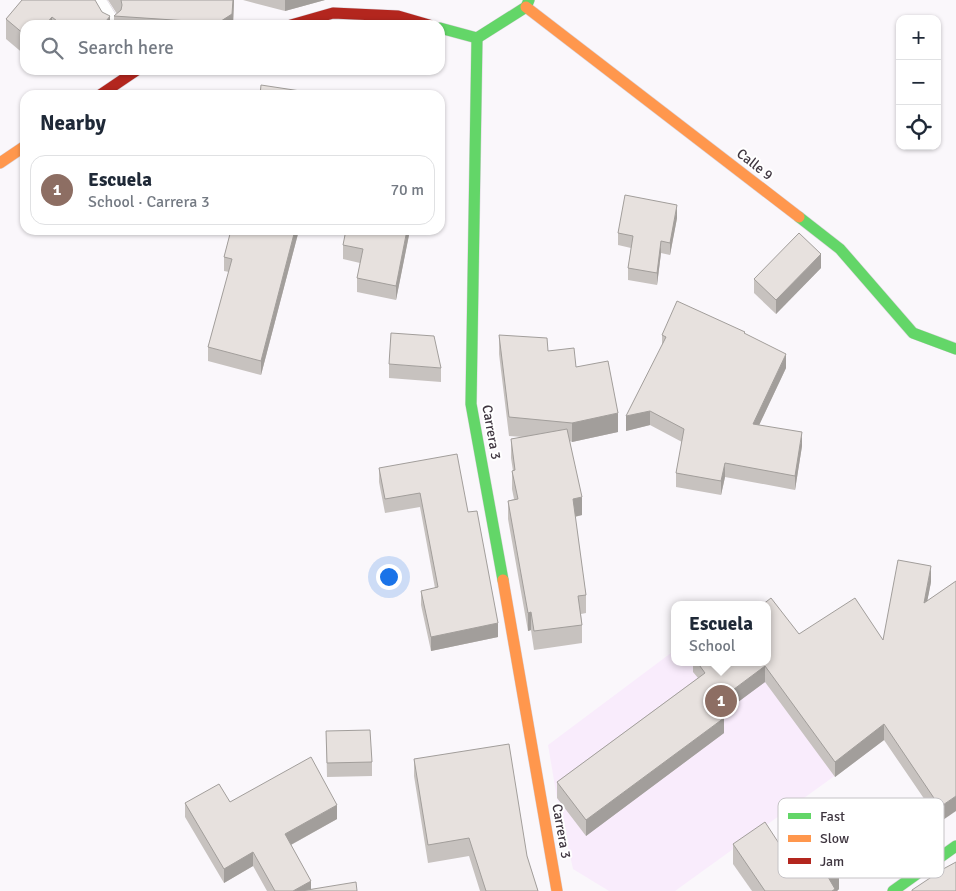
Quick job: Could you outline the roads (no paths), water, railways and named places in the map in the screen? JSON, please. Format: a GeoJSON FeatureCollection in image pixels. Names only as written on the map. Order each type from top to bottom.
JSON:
{"type":"FeatureCollection","features":[{"type":"Feature","properties":{"kind":"street"},"geometry":{"type":"LineString","coordinates":[[445,29],[477,38],[528,4]]}},
{"type":"Feature","properties":{"kind":"street","name":"Calle 9"},"geometry":{"type":"LineString","coordinates":[[528,4],[840,249],[913,333],[956,349]]}},
{"type":"Feature","properties":{"kind":"street"},"geometry":{"type":"LineString","coordinates":[[308,20],[333,13],[398,16],[412,20]]}},
{"type":"Feature","properties":{"kind":"street","name":"Carrera 3"},"geometry":{"type":"LineString","coordinates":[[477,38],[471,404],[527,711],[557,891]]}},
{"type":"Feature","properties":{"kind":"street"},"geometry":{"type":"LineString","coordinates":[[108,90],[130,75]]}},
{"type":"Feature","properties":{"kind":"street"},"geometry":{"type":"LineString","coordinates":[[0,162],[20,149]]}},
{"type":"Feature","properties":{"kind":"street"},"geometry":{"type":"LineString","coordinates":[[944,855],[956,846]]}},
{"type":"Feature","properties":{"kind":"street"},"geometry":{"type":"LineString","coordinates":[[893,891],[911,878]]}},
{"type":"Feature","properties":{"kind":"lane"},"geometry":{"type":"LineString","coordinates":[[87,0],[100,7],[108,20]]}},
{"type":"Feature","properties":{"kind":"place","name":"Escuela"},"geometry":{"type":"Point","coordinates":[721,701]}}]}
